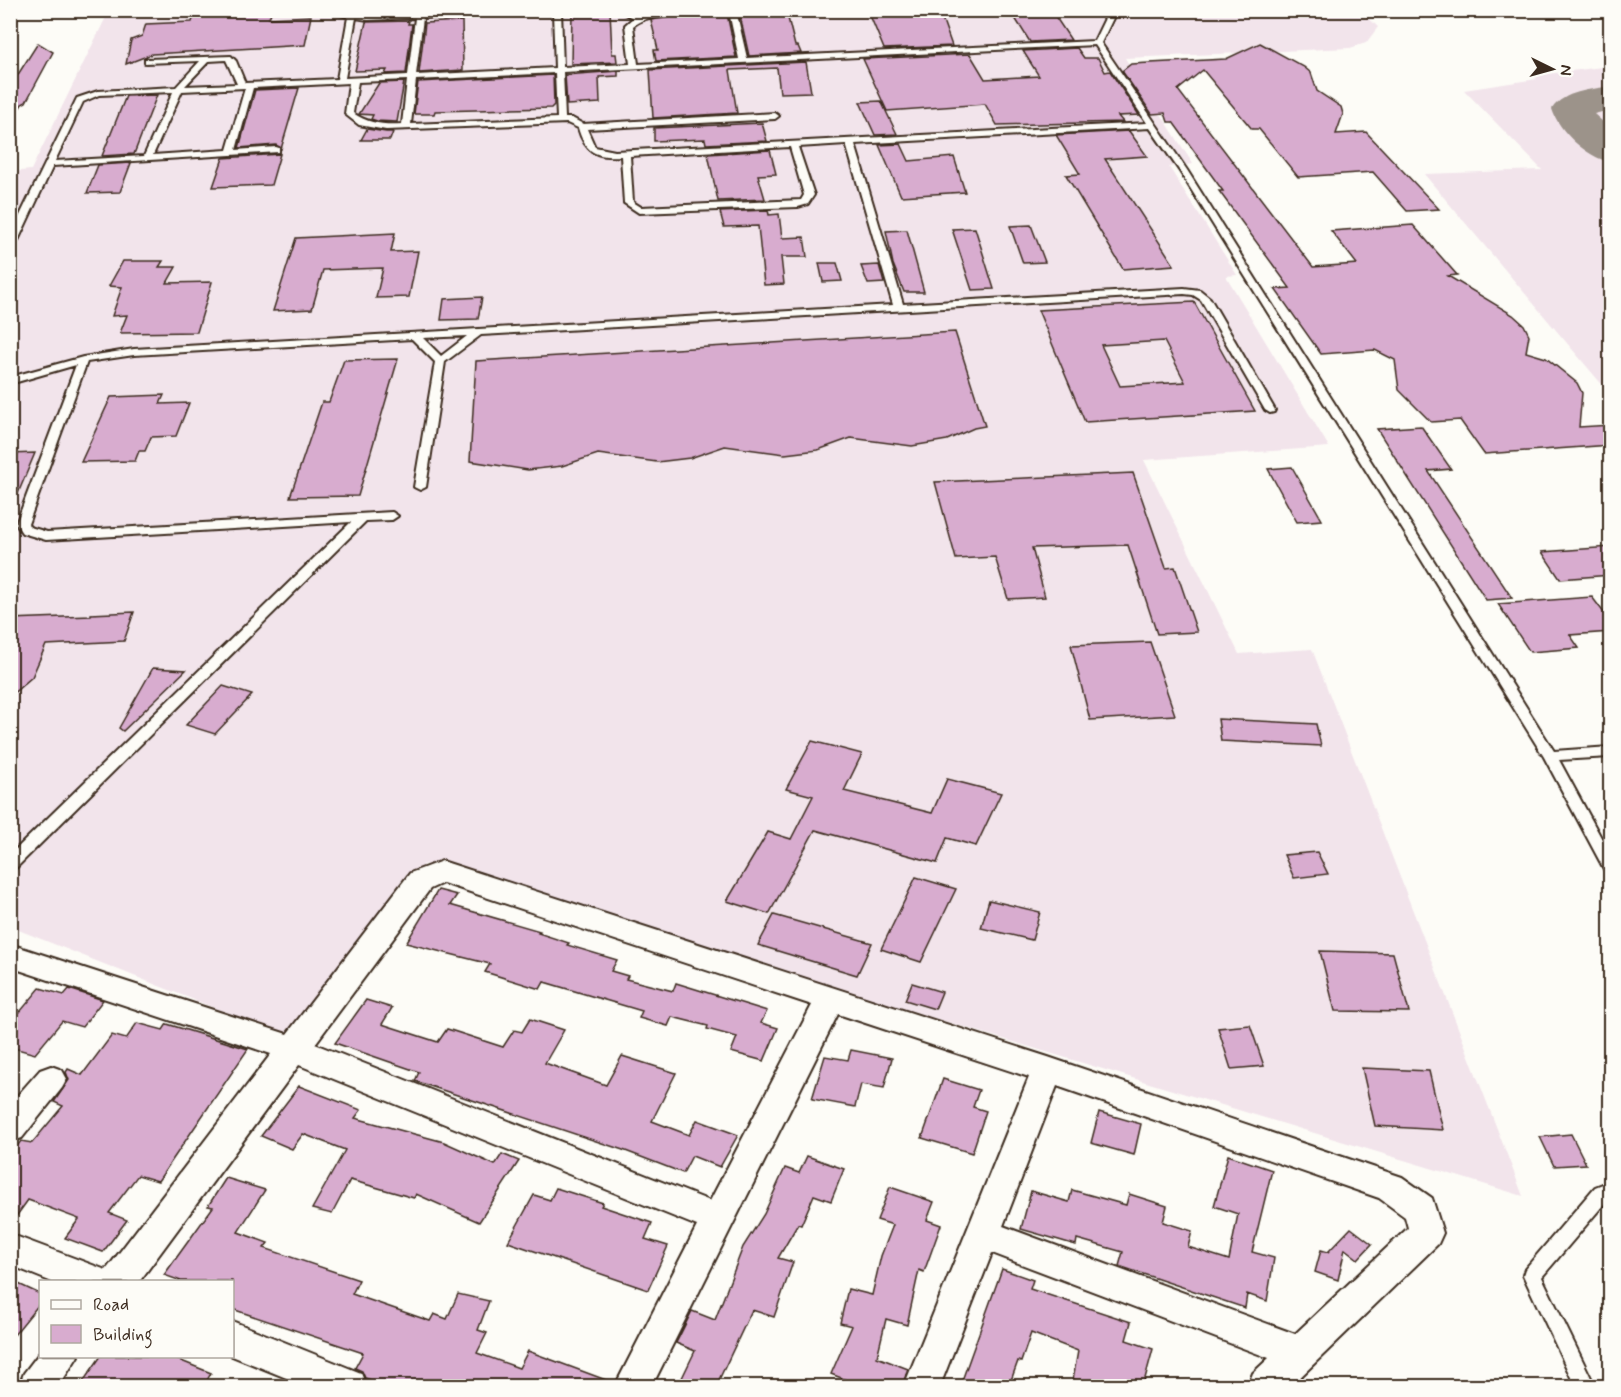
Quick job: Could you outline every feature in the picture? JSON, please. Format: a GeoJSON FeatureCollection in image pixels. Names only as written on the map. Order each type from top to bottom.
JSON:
{"type":"FeatureCollection","features":[{"type":"Feature","properties":{"kind":"street"},"geometry":{"type":"LineString","coordinates":[[118,1280],[291,1048],[420,881],[442,872],[1048,1070],[1390,1187],[1420,1209],[1426,1233],[1266,1386]]}},
{"type":"Feature","properties":{"kind":"street"},"geometry":{"type":"LineString","coordinates":[[10,955],[291,1048],[720,1220]]}},
{"type":"Feature","properties":{"kind":"street"},"geometry":{"type":"LineString","coordinates":[[633,1386],[720,1220],[831,998]]}},
{"type":"Feature","properties":{"kind":"street"},"geometry":{"type":"LineString","coordinates":[[922,1386],[1048,1070]]}},
{"type":"Feature","properties":{"kind":"street"},"geometry":{"type":"LineString","coordinates":[[10,1128],[51,1079]]}},
{"type":"Feature","properties":{"kind":"street"},"geometry":{"type":"LineString","coordinates":[[983,1234],[1300,1353]]}},
{"type":"Feature","properties":{"kind":"street"},"geometry":{"type":"LineString","coordinates":[[10,1249],[91,1280]]}},
{"type":"Feature","properties":{"kind":"street"},"geometry":{"type":"LineString","coordinates":[[234,1339],[348,1386]]}},
{"type":"Feature","properties":{"kind":"street"},"geometry":{"type":"LineString","coordinates":[[37,1386],[58,1358]]}},
{"type":"Feature","properties":{"kind":"lane"},"geometry":{"type":"LineString","coordinates":[[324,10],[351,17],[555,10],[561,120]]}},
{"type":"Feature","properties":{"kind":"lane"},"geometry":{"type":"LineString","coordinates":[[619,10],[638,18],[732,10],[743,60]]}},
{"type":"Feature","properties":{"kind":"lane"},"geometry":{"type":"LineString","coordinates":[[1097,43],[1113,10]]}},
{"type":"Feature","properties":{"kind":"lane"},"geometry":{"type":"LineString","coordinates":[[406,126],[419,16]]}},
{"type":"Feature","properties":{"kind":"lane"},"geometry":{"type":"LineString","coordinates":[[341,80],[351,17]]}},
{"type":"Feature","properties":{"kind":"lane"},"geometry":{"type":"LineString","coordinates":[[634,65],[629,25],[638,18]]}},
{"type":"Feature","properties":{"kind":"lane"},"geometry":{"type":"LineString","coordinates":[[10,247],[80,100],[98,93],[1097,43]]}},
{"type":"Feature","properties":{"kind":"lane"},"geometry":{"type":"LineString","coordinates":[[1097,43],[1183,170],[1550,756],[1611,867]]}},
{"type":"Feature","properties":{"kind":"lane"},"geometry":{"type":"LineString","coordinates":[[147,158],[179,88],[208,58]]}},
{"type":"Feature","properties":{"kind":"lane"},"geometry":{"type":"LineString","coordinates":[[148,61],[231,59],[246,85],[231,153]]}},
{"type":"Feature","properties":{"kind":"lane"},"geometry":{"type":"LineString","coordinates":[[354,80],[349,114],[354,119],[373,125],[406,126],[561,120],[575,122],[582,127],[775,116]]}},
{"type":"Feature","properties":{"kind":"lane"},"geometry":{"type":"LineString","coordinates":[[582,127],[587,146],[592,150],[625,154],[1152,125]]}},
{"type":"Feature","properties":{"kind":"lane"},"geometry":{"type":"LineString","coordinates":[[850,142],[898,306]]}},
{"type":"Feature","properties":{"kind":"lane"},"geometry":{"type":"LineString","coordinates":[[625,154],[629,203],[639,210],[798,204],[809,199],[809,195],[793,144]]}},
{"type":"Feature","properties":{"kind":"lane"},"geometry":{"type":"LineString","coordinates":[[49,164],[276,150]]}},
{"type":"Feature","properties":{"kind":"lane"},"geometry":{"type":"LineString","coordinates":[[10,381],[83,360],[134,352],[1184,291],[1197,292],[1205,298],[1270,410]]}},
{"type":"Feature","properties":{"kind":"lane"},"geometry":{"type":"LineString","coordinates":[[420,487],[440,361],[480,332]]}},
{"type":"Feature","properties":{"kind":"lane"},"geometry":{"type":"LineString","coordinates":[[414,335],[440,361]]}},
{"type":"Feature","properties":{"kind":"lane"},"geometry":{"type":"LineString","coordinates":[[83,360],[22,524],[26,530],[46,536],[392,516]]}},
{"type":"Feature","properties":{"kind":"lane"},"geometry":{"type":"LineString","coordinates":[[10,865],[362,518]]}},
{"type":"Feature","properties":{"kind":"lane"},"geometry":{"type":"LineString","coordinates":[[1550,756],[1611,752]]}},
{"type":"Feature","properties":{"kind":"lane"},"geometry":{"type":"LineString","coordinates":[[1585,1386],[1532,1275],[1601,1193],[1611,1190]]}},
{"type":"Feature","properties":{"kind":"shaded area"},"geometry":{"type":"Polygon","coordinates":[[[1360,10],[1378,27],[1366,43],[1350,48],[1125,58],[1193,164],[1169,167],[1237,275],[1226,276],[1329,447],[1144,460],[1239,654],[1312,649],[1523,1196],[424,864],[292,1039],[11,927],[10,172],[31,170],[109,11],[1360,10]]]}},
{"type":"Feature","properties":{"kind":"shaded area"},"geometry":{"type":"Polygon","coordinates":[[[1610,66],[1610,394],[1424,174],[1542,170],[1464,90],[1537,79],[1531,76],[1610,66]]]}},
{"type":"Feature","properties":{"kind":"building"},"geometry":{"type":"Polygon","coordinates":[[[196,10],[272,10],[269,18],[311,16],[305,45],[152,54],[126,64],[131,40],[142,36],[146,24],[192,22],[196,10]]]}},
{"type":"Feature","properties":{"kind":"building"},"geometry":{"type":"Polygon","coordinates":[[[610,10],[612,54],[616,54],[617,62],[571,64],[572,12],[610,10]]]}},
{"type":"Feature","properties":{"kind":"building"},"geometry":{"type":"Polygon","coordinates":[[[786,10],[795,46],[798,46],[801,53],[749,56],[739,11],[786,10]]]}},
{"type":"Feature","properties":{"kind":"building"},"geometry":{"type":"Polygon","coordinates":[[[1010,10],[1051,10],[1071,40],[1030,42],[1010,10]]]}},
{"type":"Feature","properties":{"kind":"building"},"geometry":{"type":"Polygon","coordinates":[[[930,11],[932,18],[942,18],[952,46],[884,49],[869,13],[930,11]]]}},
{"type":"Feature","properties":{"kind":"building"},"geometry":{"type":"Polygon","coordinates":[[[727,14],[736,57],[656,61],[654,50],[658,50],[651,20],[727,14]]]}},
{"type":"Feature","properties":{"kind":"building"},"geometry":{"type":"Polygon","coordinates":[[[409,21],[408,24],[412,24],[406,73],[385,74],[387,70],[355,71],[366,22],[409,21]]]}},
{"type":"Feature","properties":{"kind":"building"},"geometry":{"type":"Polygon","coordinates":[[[462,21],[463,70],[419,73],[425,23],[462,21]]]}},
{"type":"Feature","properties":{"kind":"building"},"geometry":{"type":"Polygon","coordinates":[[[38,43],[53,52],[26,102],[22,104],[10,123],[10,87],[38,43]]]}},
{"type":"Feature","properties":{"kind":"building"},"geometry":{"type":"Polygon","coordinates":[[[1260,43],[1304,67],[1311,73],[1317,91],[1341,107],[1343,114],[1336,134],[1366,132],[1439,209],[1407,211],[1373,172],[1298,177],[1259,129],[1252,129],[1203,70],[1178,90],[1313,267],[1357,264],[1331,231],[1413,225],[1457,275],[1448,276],[1513,315],[1524,325],[1529,335],[1526,352],[1546,358],[1577,383],[1582,393],[1579,427],[1611,425],[1611,445],[1484,454],[1460,420],[1431,422],[1399,390],[1395,360],[1375,350],[1321,354],[1275,289],[1290,288],[1219,191],[1223,191],[1173,122],[1168,122],[1165,113],[1152,114],[1122,71],[1131,64],[1226,59],[1260,43]]]}},
{"type":"Feature","properties":{"kind":"building"},"geometry":{"type":"Polygon","coordinates":[[[1077,48],[1084,58],[1098,58],[1105,72],[1110,71],[1139,115],[1118,116],[1123,122],[997,125],[985,104],[887,111],[863,59],[970,54],[985,79],[1039,76],[1023,51],[1077,48]]]}},
{"type":"Feature","properties":{"kind":"building"},"geometry":{"type":"Polygon","coordinates":[[[806,62],[811,92],[780,93],[777,68],[730,70],[737,113],[653,118],[650,70],[806,62]]]}},
{"type":"Feature","properties":{"kind":"building"},"geometry":{"type":"Polygon","coordinates":[[[618,71],[618,76],[599,77],[600,103],[567,105],[565,75],[618,71]]]}},
{"type":"Feature","properties":{"kind":"building"},"geometry":{"type":"Polygon","coordinates":[[[553,75],[554,105],[551,108],[435,111],[434,114],[414,114],[418,82],[553,75]]]}},
{"type":"Feature","properties":{"kind":"building"},"geometry":{"type":"Polygon","coordinates":[[[404,82],[397,122],[377,121],[371,119],[373,115],[359,114],[379,83],[404,82]]]}},
{"type":"Feature","properties":{"kind":"building"},"geometry":{"type":"Polygon","coordinates":[[[299,88],[281,149],[276,145],[239,148],[255,90],[299,88]]]}},
{"type":"Feature","properties":{"kind":"building"},"geometry":{"type":"Polygon","coordinates":[[[157,95],[134,154],[102,156],[126,96],[157,95]]]}},
{"type":"Feature","properties":{"kind":"building"},"geometry":{"type":"Polygon","coordinates":[[[881,101],[897,134],[875,135],[860,102],[881,101]]]}},
{"type":"Feature","properties":{"kind":"building"},"geometry":{"type":"Polygon","coordinates":[[[762,123],[767,141],[706,144],[705,139],[654,141],[654,128],[762,123]]]}},
{"type":"Feature","properties":{"kind":"building"},"geometry":{"type":"Polygon","coordinates":[[[367,129],[393,132],[390,140],[361,140],[367,129]]]}},
{"type":"Feature","properties":{"kind":"building"},"geometry":{"type":"Polygon","coordinates":[[[1129,131],[1147,156],[1105,159],[1174,265],[1123,269],[1066,175],[1080,174],[1056,135],[1129,131]]]}},
{"type":"Feature","properties":{"kind":"building"},"geometry":{"type":"Polygon","coordinates":[[[901,144],[909,161],[954,157],[965,192],[901,196],[879,145],[901,144]]]}},
{"type":"Feature","properties":{"kind":"building"},"geometry":{"type":"Polygon","coordinates":[[[770,150],[776,174],[758,175],[765,199],[718,201],[708,154],[770,150]]]}},
{"type":"Feature","properties":{"kind":"building"},"geometry":{"type":"Polygon","coordinates":[[[280,154],[271,185],[213,187],[223,158],[280,154]]]}},
{"type":"Feature","properties":{"kind":"building"},"geometry":{"type":"Polygon","coordinates":[[[131,163],[120,192],[87,193],[98,165],[131,163]]]}},
{"type":"Feature","properties":{"kind":"building"},"geometry":{"type":"Polygon","coordinates":[[[768,210],[769,215],[779,214],[782,238],[804,237],[807,257],[781,257],[784,284],[764,285],[758,226],[724,227],[720,212],[768,210]]]}},
{"type":"Feature","properties":{"kind":"building"},"geometry":{"type":"Polygon","coordinates":[[[1031,225],[1045,262],[1023,263],[1010,226],[1031,225]]]}},
{"type":"Feature","properties":{"kind":"building"},"geometry":{"type":"Polygon","coordinates":[[[975,228],[994,289],[972,290],[952,229],[975,228]]]}},
{"type":"Feature","properties":{"kind":"building"},"geometry":{"type":"Polygon","coordinates":[[[907,230],[924,292],[904,292],[893,264],[886,231],[907,230]]]}},
{"type":"Feature","properties":{"kind":"building"},"geometry":{"type":"Polygon","coordinates":[[[395,233],[391,252],[418,251],[409,297],[376,298],[383,268],[323,270],[312,309],[273,311],[296,238],[395,233]]]}},
{"type":"Feature","properties":{"kind":"building"},"geometry":{"type":"Polygon","coordinates":[[[123,261],[163,261],[159,267],[176,267],[167,283],[212,282],[197,332],[120,333],[127,315],[112,316],[122,287],[109,286],[123,261]]]}},
{"type":"Feature","properties":{"kind":"building"},"geometry":{"type":"Polygon","coordinates":[[[819,263],[837,263],[842,281],[823,282],[819,263]]]}},
{"type":"Feature","properties":{"kind":"building"},"geometry":{"type":"Polygon","coordinates":[[[879,265],[884,283],[868,284],[861,266],[879,265]]]}},
{"type":"Feature","properties":{"kind":"building"},"geometry":{"type":"Polygon","coordinates":[[[482,297],[478,319],[441,320],[444,299],[482,297]]]}},
{"type":"Feature","properties":{"kind":"building"},"geometry":{"type":"Polygon","coordinates":[[[1194,302],[1255,411],[1085,422],[1038,310],[1194,302]],[[1164,341],[1101,345],[1120,386],[1185,382],[1164,341]]]}},
{"type":"Feature","properties":{"kind":"building"},"geometry":{"type":"Polygon","coordinates":[[[955,332],[985,426],[974,428],[947,440],[912,446],[851,438],[818,450],[785,454],[725,446],[690,458],[657,462],[598,454],[562,466],[528,470],[470,461],[476,361],[955,332]]]}},
{"type":"Feature","properties":{"kind":"building"},"geometry":{"type":"Polygon","coordinates":[[[398,359],[358,496],[290,497],[322,402],[329,402],[344,360],[398,359]]]}},
{"type":"Feature","properties":{"kind":"building"},"geometry":{"type":"Polygon","coordinates":[[[164,395],[160,404],[189,403],[176,436],[151,437],[145,451],[139,451],[135,461],[81,462],[111,397],[164,395]]]}},
{"type":"Feature","properties":{"kind":"building"},"geometry":{"type":"Polygon","coordinates":[[[1421,426],[1451,469],[1428,471],[1512,598],[1486,600],[1377,429],[1421,426]]]}},
{"type":"Feature","properties":{"kind":"building"},"geometry":{"type":"Polygon","coordinates":[[[35,453],[11,510],[10,510],[10,454],[35,453]]]}},
{"type":"Feature","properties":{"kind":"building"},"geometry":{"type":"Polygon","coordinates":[[[1292,467],[1322,520],[1297,522],[1268,469],[1292,467]]]}},
{"type":"Feature","properties":{"kind":"building"},"geometry":{"type":"Polygon","coordinates":[[[1133,473],[1166,568],[1175,567],[1197,632],[1157,634],[1128,545],[1032,548],[1045,597],[1008,599],[995,557],[956,559],[935,482],[1133,473]]]}},
{"type":"Feature","properties":{"kind":"building"},"geometry":{"type":"Polygon","coordinates":[[[1611,547],[1611,575],[1560,579],[1542,552],[1611,547]]]}},
{"type":"Feature","properties":{"kind":"building"},"geometry":{"type":"Polygon","coordinates":[[[1592,597],[1611,622],[1611,632],[1570,635],[1579,648],[1530,652],[1498,604],[1592,597]]]}},
{"type":"Feature","properties":{"kind":"building"},"geometry":{"type":"Polygon","coordinates":[[[134,612],[124,641],[46,645],[32,677],[10,696],[10,619],[134,612]]]}},
{"type":"Feature","properties":{"kind":"building"},"geometry":{"type":"Polygon","coordinates":[[[1150,642],[1175,715],[1090,720],[1071,645],[1150,642]]]}},
{"type":"Feature","properties":{"kind":"building"},"geometry":{"type":"Polygon","coordinates":[[[153,668],[186,670],[123,731],[119,728],[153,668]]]}},
{"type":"Feature","properties":{"kind":"building"},"geometry":{"type":"Polygon","coordinates":[[[223,686],[252,695],[215,734],[186,725],[223,686]]]}},
{"type":"Feature","properties":{"kind":"building"},"geometry":{"type":"Polygon","coordinates":[[[1218,719],[1316,724],[1321,746],[1221,741],[1218,719]]]}},
{"type":"Feature","properties":{"kind":"building"},"geometry":{"type":"Polygon","coordinates":[[[812,741],[862,754],[844,791],[932,813],[947,779],[1001,793],[976,846],[947,838],[937,863],[815,830],[769,914],[727,901],[768,832],[791,839],[813,796],[786,789],[812,741]]]}},
{"type":"Feature","properties":{"kind":"building"},"geometry":{"type":"Polygon","coordinates":[[[1317,852],[1328,874],[1294,878],[1284,855],[1317,852]]]}},
{"type":"Feature","properties":{"kind":"building"},"geometry":{"type":"Polygon","coordinates":[[[916,877],[956,889],[921,962],[881,949],[916,877]]]}},
{"type":"Feature","properties":{"kind":"building"},"geometry":{"type":"Polygon","coordinates":[[[438,890],[457,895],[450,905],[540,931],[538,933],[569,943],[567,945],[617,960],[611,971],[628,976],[626,979],[673,991],[676,983],[767,1011],[761,1023],[778,1028],[764,1061],[731,1052],[737,1037],[707,1029],[708,1026],[672,1017],[668,1026],[639,1018],[642,1011],[544,982],[540,989],[485,972],[490,964],[406,943],[438,890]]]}},
{"type":"Feature","properties":{"kind":"building"},"geometry":{"type":"Polygon","coordinates":[[[989,900],[1040,912],[1032,940],[981,928],[989,900]]]}},
{"type":"Feature","properties":{"kind":"building"},"geometry":{"type":"Polygon","coordinates":[[[774,915],[872,943],[857,975],[758,945],[774,915]]]}},
{"type":"Feature","properties":{"kind":"building"},"geometry":{"type":"Polygon","coordinates":[[[1320,951],[1393,953],[1409,1012],[1335,1011],[1320,951]]]}},
{"type":"Feature","properties":{"kind":"building"},"geometry":{"type":"Polygon","coordinates":[[[912,983],[942,992],[935,1009],[905,1000],[912,983]]]}},
{"type":"Feature","properties":{"kind":"building"},"geometry":{"type":"Polygon","coordinates":[[[40,988],[64,995],[69,989],[103,1000],[82,1027],[62,1021],[35,1054],[10,1047],[10,1009],[20,1012],[40,988]]]}},
{"type":"Feature","properties":{"kind":"building"},"geometry":{"type":"Polygon","coordinates":[[[366,1000],[392,1008],[382,1024],[438,1042],[447,1029],[503,1047],[514,1030],[522,1032],[530,1019],[564,1030],[545,1063],[606,1085],[622,1056],[676,1073],[652,1121],[689,1135],[697,1120],[738,1135],[720,1167],[692,1156],[683,1173],[623,1150],[415,1081],[419,1072],[335,1043],[366,1000]]]}},
{"type":"Feature","properties":{"kind":"building"},"geometry":{"type":"Polygon","coordinates":[[[137,1023],[163,1030],[167,1024],[248,1049],[158,1181],[138,1175],[109,1213],[127,1220],[103,1252],[65,1238],[79,1219],[28,1200],[10,1225],[10,1155],[21,1141],[32,1143],[63,1106],[54,1102],[69,1080],[66,1072],[68,1069],[82,1075],[112,1035],[126,1039],[137,1023]]]}},
{"type":"Feature","properties":{"kind":"building"},"geometry":{"type":"Polygon","coordinates":[[[1250,1025],[1264,1066],[1231,1069],[1218,1028],[1250,1025]]]}},
{"type":"Feature","properties":{"kind":"building"},"geometry":{"type":"Polygon","coordinates":[[[851,1050],[892,1058],[884,1088],[861,1084],[855,1107],[812,1099],[825,1056],[848,1060],[851,1050]]]}},
{"type":"Feature","properties":{"kind":"building"},"geometry":{"type":"Polygon","coordinates":[[[1362,1068],[1429,1071],[1443,1130],[1375,1126],[1362,1068]]]}},
{"type":"Feature","properties":{"kind":"building"},"geometry":{"type":"Polygon","coordinates":[[[943,1079],[979,1090],[973,1107],[986,1111],[972,1153],[922,1138],[943,1079]]]}},
{"type":"Feature","properties":{"kind":"building"},"geometry":{"type":"Polygon","coordinates":[[[299,1086],[361,1110],[355,1118],[444,1142],[495,1165],[502,1154],[519,1161],[479,1222],[416,1194],[414,1198],[350,1180],[332,1214],[312,1209],[345,1150],[303,1134],[292,1149],[261,1136],[299,1086]]]}},
{"type":"Feature","properties":{"kind":"building"},"geometry":{"type":"Polygon","coordinates":[[[1099,1112],[1141,1124],[1134,1155],[1091,1143],[1099,1112]]]}},
{"type":"Feature","properties":{"kind":"building"},"geometry":{"type":"Polygon","coordinates":[[[1571,1134],[1586,1164],[1554,1166],[1540,1137],[1571,1134]]]}},
{"type":"Feature","properties":{"kind":"building"},"geometry":{"type":"Polygon","coordinates":[[[1228,1155],[1272,1170],[1252,1252],[1274,1258],[1267,1301],[1247,1294],[1245,1308],[1119,1266],[1123,1252],[1077,1239],[1076,1245],[1021,1229],[1031,1191],[1069,1202],[1072,1190],[1126,1205],[1129,1194],[1167,1206],[1163,1222],[1192,1231],[1188,1247],[1229,1260],[1238,1214],[1214,1206],[1228,1155]]]}},
{"type":"Feature","properties":{"kind":"building"},"geometry":{"type":"Polygon","coordinates":[[[807,1156],[844,1169],[831,1201],[814,1195],[801,1225],[798,1224],[778,1258],[793,1262],[774,1317],[752,1310],[716,1386],[691,1386],[680,1382],[695,1351],[676,1343],[692,1311],[715,1320],[743,1247],[764,1214],[785,1168],[799,1173],[807,1156]]]}},
{"type":"Feature","properties":{"kind":"building"},"geometry":{"type":"Polygon","coordinates":[[[226,1178],[265,1190],[238,1232],[268,1243],[264,1248],[359,1280],[352,1294],[430,1321],[434,1314],[447,1319],[458,1294],[489,1301],[478,1330],[487,1333],[477,1353],[519,1368],[528,1351],[614,1383],[613,1386],[389,1386],[365,1378],[362,1371],[355,1368],[363,1353],[234,1310],[234,1280],[178,1280],[164,1275],[213,1207],[208,1206],[226,1178]]]}},
{"type":"Feature","properties":{"kind":"building"},"geometry":{"type":"Polygon","coordinates":[[[890,1187],[934,1202],[927,1220],[941,1225],[924,1272],[919,1270],[907,1325],[886,1319],[877,1357],[908,1369],[902,1386],[862,1386],[831,1374],[852,1326],[840,1323],[848,1289],[872,1295],[881,1256],[893,1225],[877,1220],[890,1187]]]}},
{"type":"Feature","properties":{"kind":"building"},"geometry":{"type":"Polygon","coordinates":[[[556,1188],[603,1203],[601,1206],[652,1223],[645,1239],[668,1246],[648,1290],[508,1242],[534,1195],[550,1200],[556,1188]]]}},
{"type":"Feature","properties":{"kind":"building"},"geometry":{"type":"Polygon","coordinates":[[[1351,1228],[1372,1244],[1358,1259],[1345,1249],[1338,1280],[1315,1272],[1321,1250],[1328,1252],[1351,1228]]]}},
{"type":"Feature","properties":{"kind":"building"},"geometry":{"type":"Polygon","coordinates":[[[1002,1269],[1033,1280],[1030,1289],[1131,1322],[1126,1340],[1153,1349],[1143,1386],[1101,1386],[1073,1379],[1078,1351],[1031,1333],[1021,1362],[1018,1361],[1009,1386],[960,1386],[1002,1269]]]}},
{"type":"Feature","properties":{"kind":"building"},"geometry":{"type":"Polygon","coordinates":[[[10,1280],[39,1294],[39,1304],[10,1340],[10,1280]]]}},
{"type":"Feature","properties":{"kind":"building"},"geometry":{"type":"Polygon","coordinates":[[[100,1358],[174,1358],[211,1373],[204,1386],[187,1386],[164,1381],[161,1386],[80,1386],[100,1358]]]}},
{"type":"Feature","properties":{"kind":"taxiway"},"geometry":{"type":"LineString","coordinates":[[1610,98],[1582,104],[1572,109],[1575,118],[1610,150]]}}]}
